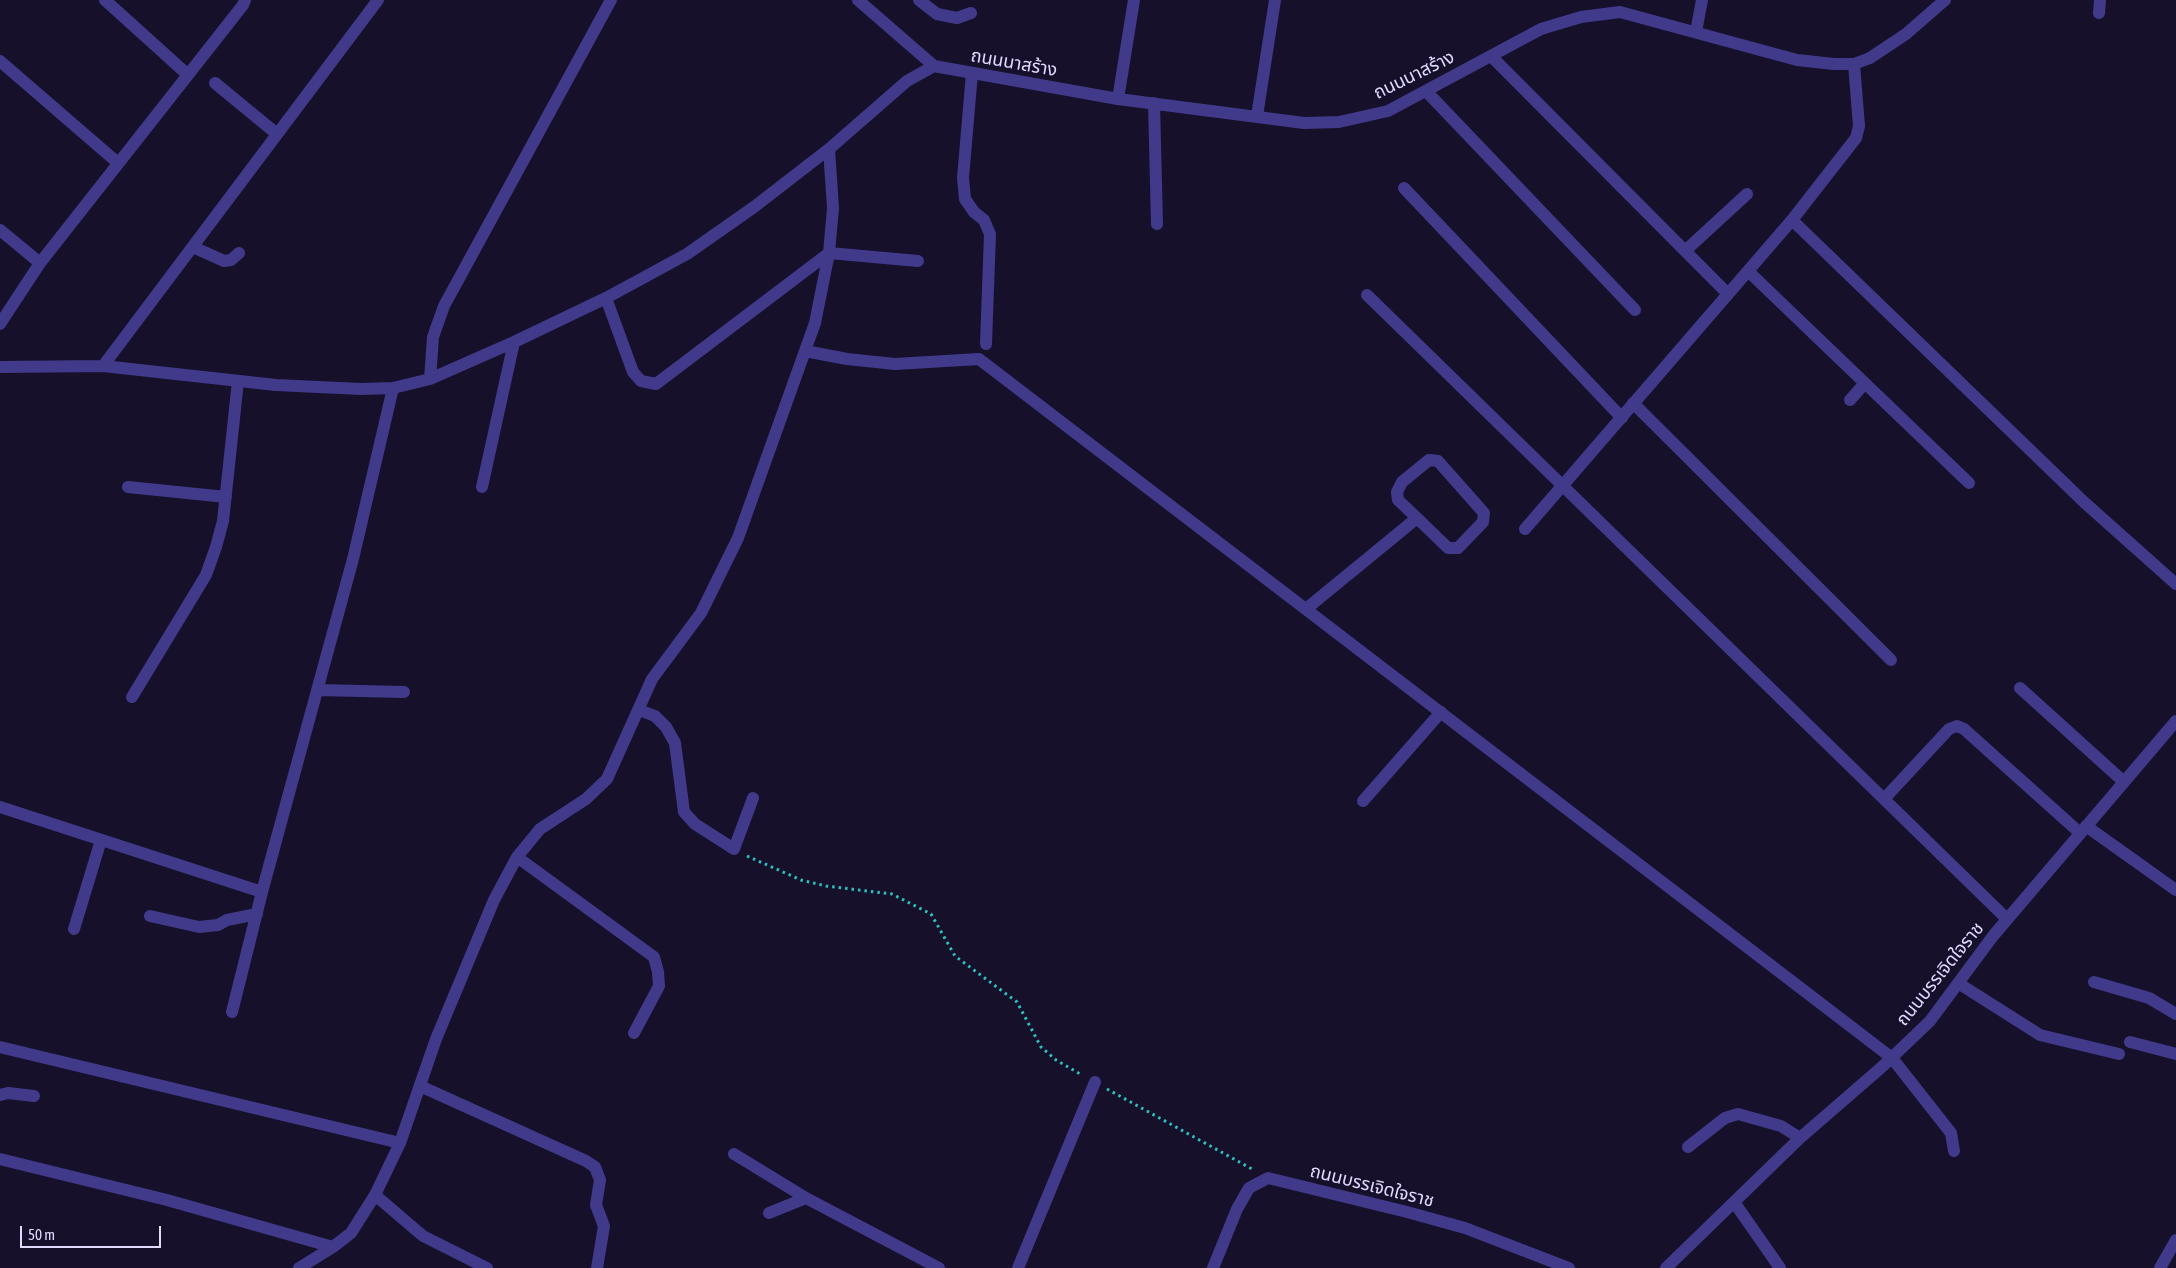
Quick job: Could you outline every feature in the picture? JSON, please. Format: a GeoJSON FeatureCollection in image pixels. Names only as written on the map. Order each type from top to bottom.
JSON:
{"type":"FeatureCollection","features":[{"type":"Feature","properties":{"kind":"street"},"geometry":{"type":"LineString","coordinates":[[105,0],[188,75]]}},
{"type":"Feature","properties":{"kind":"street"},"geometry":{"type":"LineString","coordinates":[[0,324],[40,263],[243,5],[244,0]]}},
{"type":"Feature","properties":{"kind":"street"},"geometry":{"type":"LineString","coordinates":[[103,366],[378,0]]}},
{"type":"Feature","properties":{"kind":"street"},"geometry":{"type":"LineString","coordinates":[[430,379],[433,337],[444,306],[610,0]]}},
{"type":"Feature","properties":{"kind":"street"},"geometry":{"type":"LineString","coordinates":[[0,367],[103,366],[276,385],[361,389],[393,388],[430,379],[514,342],[606,298],[687,254],[754,207],[829,149],[895,91],[934,66],[858,0]]}},
{"type":"Feature","properties":{"kind":"street"},"geometry":{"type":"LineString","coordinates":[[919,0],[937,14],[957,18],[971,13]]}},
{"type":"Feature","properties":{"kind":"street"},"geometry":{"type":"LineString","coordinates":[[1118,99],[1134,0]]}},
{"type":"Feature","properties":{"kind":"street"},"geometry":{"type":"LineString","coordinates":[[1257,116],[1276,0]]}},
{"type":"Feature","properties":{"kind":"street"},"geometry":{"type":"LineString","coordinates":[[1696,32],[1702,0]]}},
{"type":"Feature","properties":{"kind":"street","name":"ถนนนาสร้าง"},"geometry":{"type":"LineString","coordinates":[[934,66],[1118,99],[1304,123],[1340,122],[1388,111],[1541,29],[1581,17],[1620,12],[1797,60],[1854,64],[1870,58],[1906,34],[1945,0]]}},
{"type":"Feature","properties":{"kind":"street"},"geometry":{"type":"LineString","coordinates":[[2099,13],[2100,0]]}},
{"type":"Feature","properties":{"kind":"street"},"geometry":{"type":"LineString","coordinates":[[1491,56],[1728,294]]}},
{"type":"Feature","properties":{"kind":"street"},"geometry":{"type":"LineString","coordinates":[[0,61],[118,164]]}},
{"type":"Feature","properties":{"kind":"street"},"geometry":{"type":"LineString","coordinates":[[1525,529],[1792,220],[1856,138],[1859,126],[1854,64]]}},
{"type":"Feature","properties":{"kind":"street"},"geometry":{"type":"LineString","coordinates":[[972,73],[963,178],[964,199],[974,212],[984,220],[990,234],[986,344]]}},
{"type":"Feature","properties":{"kind":"street"},"geometry":{"type":"LineString","coordinates":[[215,83],[277,134]]}},
{"type":"Feature","properties":{"kind":"street"},"geometry":{"type":"LineString","coordinates":[[1426,90],[1635,310]]}},
{"type":"Feature","properties":{"kind":"street"},"geometry":{"type":"LineString","coordinates":[[1154,103],[1157,224]]}},
{"type":"Feature","properties":{"kind":"street"},"geometry":{"type":"LineString","coordinates":[[299,1268],[333,1247],[351,1233],[375,1195],[400,1142],[436,1040],[494,900],[517,856],[540,828],[586,799],[607,780],[640,710],[652,678],[701,613],[738,538],[815,323],[829,253],[833,208],[829,149]]}},
{"type":"Feature","properties":{"kind":"street"},"geometry":{"type":"LineString","coordinates":[[1404,188],[1622,418]]}},
{"type":"Feature","properties":{"kind":"street"},"geometry":{"type":"LineString","coordinates":[[1685,251],[1747,194]]}},
{"type":"Feature","properties":{"kind":"street"},"geometry":{"type":"LineString","coordinates":[[1792,220],[2085,504],[2176,584]]}},
{"type":"Feature","properties":{"kind":"street"},"geometry":{"type":"LineString","coordinates":[[0,230],[40,263]]}},
{"type":"Feature","properties":{"kind":"street"},"geometry":{"type":"LineString","coordinates":[[193,247],[224,261],[231,260],[239,253]]}},
{"type":"Feature","properties":{"kind":"street"},"geometry":{"type":"LineString","coordinates":[[606,298],[633,372],[642,381],[656,384],[829,253],[918,261]]}},
{"type":"Feature","properties":{"kind":"street"},"geometry":{"type":"LineString","coordinates":[[1748,270],[1969,483]]}},
{"type":"Feature","properties":{"kind":"street"},"geometry":{"type":"LineString","coordinates":[[1368,295],[2007,919]]}},
{"type":"Feature","properties":{"kind":"street"},"geometry":{"type":"LineString","coordinates":[[482,487],[514,342]]}},
{"type":"Feature","properties":{"kind":"street"},"geometry":{"type":"LineString","coordinates":[[805,351],[847,359],[895,364],[979,359],[1892,1058],[1951,1134],[1954,1151]]}},
{"type":"Feature","properties":{"kind":"street"},"geometry":{"type":"LineString","coordinates":[[132,697],[206,575],[223,521],[238,381]]}},
{"type":"Feature","properties":{"kind":"street"},"geometry":{"type":"LineString","coordinates":[[1850,400],[1865,383]]}},
{"type":"Feature","properties":{"kind":"street"},"geometry":{"type":"LineString","coordinates":[[232,1012],[256,914],[353,559],[393,388]]}},
{"type":"Feature","properties":{"kind":"street"},"geometry":{"type":"LineString","coordinates":[[1634,404],[1891,660]]}},
{"type":"Feature","properties":{"kind":"street"},"geometry":{"type":"LineString","coordinates":[[1433,459],[1438,461],[1484,513],[1483,522],[1458,548],[1448,548],[1417,518],[1398,500],[1397,492],[1402,482],[1429,460],[1433,459]]}},
{"type":"Feature","properties":{"kind":"street"},"geometry":{"type":"LineString","coordinates":[[128,487],[226,498]]}},
{"type":"Feature","properties":{"kind":"street"},"geometry":{"type":"LineString","coordinates":[[1306,609],[1417,518]]}},
{"type":"Feature","properties":{"kind":"street"},"geometry":{"type":"LineString","coordinates":[[2020,688],[2124,782]]}},
{"type":"Feature","properties":{"kind":"street"},"geometry":{"type":"LineString","coordinates":[[317,690],[404,692]]}},
{"type":"Feature","properties":{"kind":"street"},"geometry":{"type":"LineString","coordinates":[[640,710],[655,716],[666,726],[675,743],[684,812],[695,824],[734,849],[753,798]]}},
{"type":"Feature","properties":{"kind":"street"},"geometry":{"type":"LineString","coordinates":[[1363,801],[1441,712]]}},
{"type":"Feature","properties":{"kind":"street","name":"ถนนบรรเจิดใจราช"},"geometry":{"type":"LineString","coordinates":[[1666,1268],[1800,1138],[1892,1058],[1930,1020],[2007,919],[2176,721]]}},
{"type":"Feature","properties":{"kind":"street"},"geometry":{"type":"LineString","coordinates":[[1884,799],[1949,729],[1957,726],[1964,729],[2083,830],[2176,890]]}},
{"type":"Feature","properties":{"kind":"street"},"geometry":{"type":"LineString","coordinates":[[0,807],[262,892]]}},
{"type":"Feature","properties":{"kind":"street"},"geometry":{"type":"LineString","coordinates":[[74,929],[101,840]]}},
{"type":"Feature","properties":{"kind":"street"},"geometry":{"type":"LineString","coordinates":[[517,856],[654,957],[659,986],[634,1033]]}},
{"type":"Feature","properties":{"kind":"street"},"geometry":{"type":"LineString","coordinates":[[150,916],[199,927],[218,926],[227,920],[256,914]]}},
{"type":"Feature","properties":{"kind":"street"},"geometry":{"type":"LineString","coordinates":[[2094,982],[2149,998],[2176,1014]]}},
{"type":"Feature","properties":{"kind":"street"},"geometry":{"type":"LineString","coordinates":[[1958,983],[2040,1034],[2119,1054]]}},
{"type":"Feature","properties":{"kind":"street"},"geometry":{"type":"LineString","coordinates":[[2130,1042],[2176,1054]]}},
{"type":"Feature","properties":{"kind":"street"},"geometry":{"type":"LineString","coordinates":[[0,1047],[400,1142]]}},
{"type":"Feature","properties":{"kind":"street"},"geometry":{"type":"LineString","coordinates":[[1018,1268],[1095,1082]]}},
{"type":"Feature","properties":{"kind":"street"},"geometry":{"type":"LineString","coordinates":[[420,1086],[586,1161],[595,1167],[600,1180],[596,1205],[604,1226],[597,1268]]}},
{"type":"Feature","properties":{"kind":"street"},"geometry":{"type":"LineString","coordinates":[[0,1095],[8,1093],[34,1096]]}},
{"type":"Feature","properties":{"kind":"street"},"geometry":{"type":"LineString","coordinates":[[1688,1146],[1724,1118],[1738,1114],[1781,1126],[1800,1138]]}},
{"type":"Feature","properties":{"kind":"street"},"geometry":{"type":"LineString","coordinates":[[734,1154],[806,1198],[939,1268]]}},
{"type":"Feature","properties":{"kind":"street"},"geometry":{"type":"LineString","coordinates":[[0,1159],[167,1200],[333,1247]]}},
{"type":"Feature","properties":{"kind":"street"},"geometry":{"type":"LineString","coordinates":[[1214,1268],[1237,1210],[1249,1188],[1268,1178]]}},
{"type":"Feature","properties":{"kind":"street","name":"ถนนบรรเจิดใจราช"},"geometry":{"type":"LineString","coordinates":[[1268,1178],[1465,1228],[1567,1268]]}},
{"type":"Feature","properties":{"kind":"street"},"geometry":{"type":"LineString","coordinates":[[375,1195],[423,1236],[487,1268]]}},
{"type":"Feature","properties":{"kind":"street"},"geometry":{"type":"LineString","coordinates":[[769,1213],[806,1198]]}},
{"type":"Feature","properties":{"kind":"street"},"geometry":{"type":"LineString","coordinates":[[1734,1202],[1780,1268]]}},
{"type":"Feature","properties":{"kind":"street"},"geometry":{"type":"LineString","coordinates":[[2160,1268],[2176,1240]]}},
{"type":"Feature","properties":{"kind":"path"},"geometry":{"type":"LineString","coordinates":[[734,849],[801,880],[826,886],[892,894],[931,914],[955,956],[1017,1002],[1041,1046],[1056,1060],[1268,1178]]}}]}
